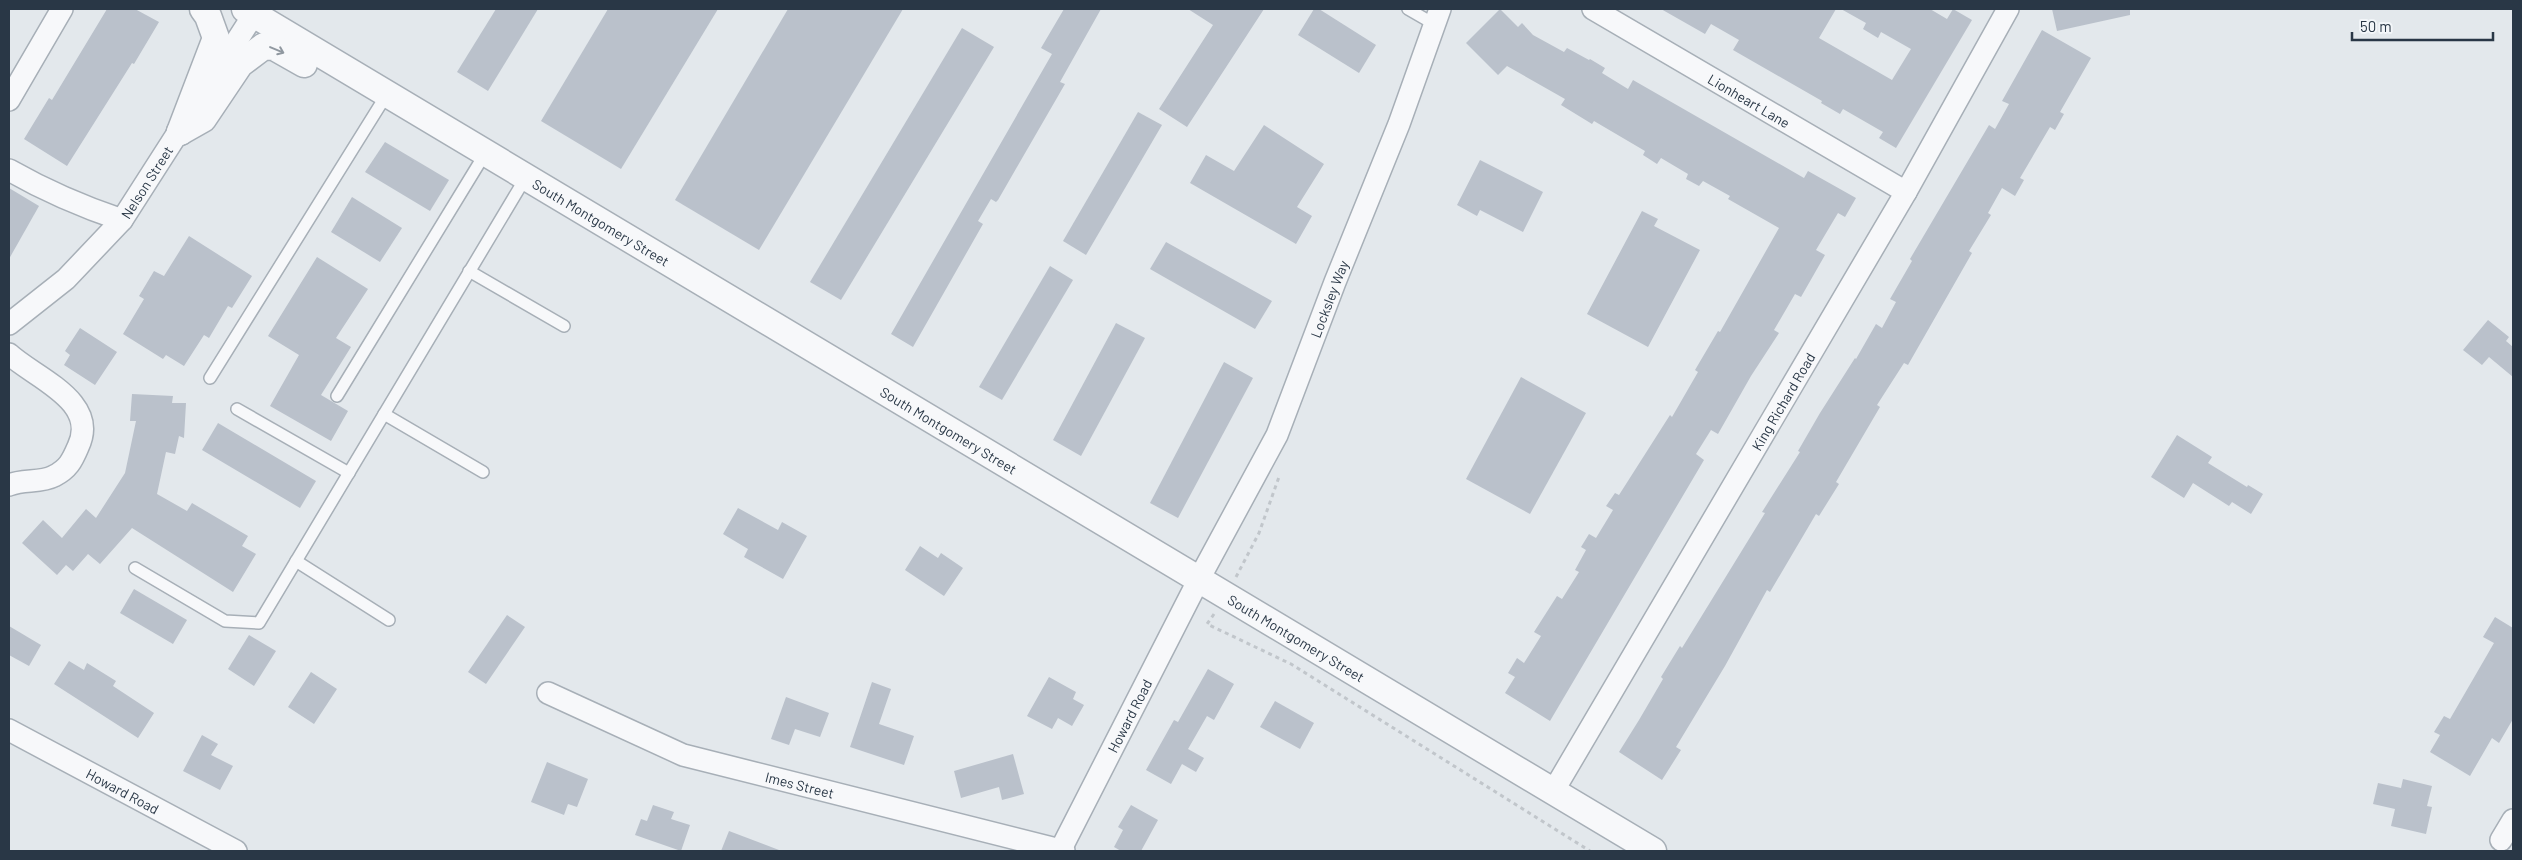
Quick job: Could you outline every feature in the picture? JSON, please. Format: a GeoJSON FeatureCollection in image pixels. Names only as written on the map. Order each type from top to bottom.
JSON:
{"type":"FeatureCollection","features":[{"type":"Feature","properties":{"kind":"street"},"geometry":{"type":"LineString","coordinates":[[9,100],[62,9]]}},
{"type":"Feature","properties":{"kind":"street"},"geometry":{"type":"LineString","coordinates":[[180,132],[216,38],[208,16],[203,9]]}},
{"type":"Feature","properties":{"kind":"street","name":"Lionheart Lane"},"geometry":{"type":"LineString","coordinates":[[1593,9],[1906,192]]}},
{"type":"Feature","properties":{"kind":"street","name":"King Richard Road"},"geometry":{"type":"LineString","coordinates":[[1554,790],[1906,192],[2008,9]]}},
{"type":"Feature","properties":{"kind":"street","name":"Nelson Street"},"geometry":{"type":"LineString","coordinates":[[9,324],[66,279],[122,220],[180,132],[249,11]]}},
{"type":"Feature","properties":{"kind":"street","name":"South Montgomery Street"},"geometry":{"type":"LineString","coordinates":[[249,11],[1554,790],[1653,851]]}},
{"type":"Feature","properties":{"kind":"street","name":"Locksley Way"},"geometry":{"type":"LineString","coordinates":[[1199,579],[1277,435],[1335,282],[1399,124],[1437,17]]}},
{"type":"Feature","properties":{"kind":"street"},"geometry":{"type":"LineString","coordinates":[[180,132],[203,119],[240,64],[264,46],[274,47],[308,66],[352,72]]}},
{"type":"Feature","properties":{"kind":"street"},"geometry":{"type":"LineString","coordinates":[[9,170],[40,188],[85,208],[122,220]]}},
{"type":"Feature","properties":{"kind":"street"},"geometry":{"type":"LineString","coordinates":[[9,354],[70,399],[78,412],[82,431],[80,444],[69,467],[52,477],[9,485]]}},
{"type":"Feature","properties":{"kind":"street","name":"Howard Road"},"geometry":{"type":"LineString","coordinates":[[1062,850],[1199,579]]}},
{"type":"Feature","properties":{"kind":"street","name":"Imes Street"},"geometry":{"type":"LineString","coordinates":[[548,693],[683,755],[1062,850]]}},
{"type":"Feature","properties":{"kind":"street","name":"Howard Road"},"geometry":{"type":"LineString","coordinates":[[9,730],[236,851]]}},
{"type":"Feature","properties":{"kind":"street"},"geometry":{"type":"LineString","coordinates":[[2501,840],[2513,820]]}},
{"type":"Feature","properties":{"kind":"lane"},"geometry":{"type":"LineString","coordinates":[[1408,9],[1437,17]]}},
{"type":"Feature","properties":{"kind":"lane"},"geometry":{"type":"LineString","coordinates":[[210,378],[387,94]]}},
{"type":"Feature","properties":{"kind":"lane"},"geometry":{"type":"LineString","coordinates":[[337,396],[486,152]]}},
{"type":"Feature","properties":{"kind":"lane"},"geometry":{"type":"LineString","coordinates":[[135,568],[225,621],[259,623],[526,176]]}},
{"type":"Feature","properties":{"kind":"lane"},"geometry":{"type":"LineString","coordinates":[[469,271],[564,326]]}},
{"type":"Feature","properties":{"kind":"lane"},"geometry":{"type":"LineString","coordinates":[[236,409],[349,473]]}},
{"type":"Feature","properties":{"kind":"lane"},"geometry":{"type":"LineString","coordinates":[[384,414],[483,472]]}},
{"type":"Feature","properties":{"kind":"lane"},"geometry":{"type":"LineString","coordinates":[[296,561],[390,620]]}},
{"type":"Feature","properties":{"kind":"path"},"geometry":{"type":"LineString","coordinates":[[1241,566],[1259,533],[1282,467]]}},
{"type":"Feature","properties":{"kind":"path"},"geometry":{"type":"LineString","coordinates":[[1207,624],[1291,664],[1590,851]]}},
{"type":"Feature","properties":{"kind":"building"},"geometry":{"type":"Polygon","coordinates":[[[107,9],[135,9],[159,22],[134,64],[132,63],[67,166],[24,139],[49,98],[52,100],[107,9]]]}},
{"type":"Feature","properties":{"kind":"building"},"geometry":{"type":"Polygon","coordinates":[[[496,9],[538,9],[488,91],[457,72],[496,9]]]}},
{"type":"Feature","properties":{"kind":"building"},"geometry":{"type":"Polygon","coordinates":[[[608,9],[718,9],[621,169],[541,121],[608,9]]]}},
{"type":"Feature","properties":{"kind":"building"},"geometry":{"type":"Polygon","coordinates":[[[788,9],[903,9],[759,250],[675,200],[788,9]]]}},
{"type":"Feature","properties":{"kind":"building"},"geometry":{"type":"Polygon","coordinates":[[[1064,9],[1101,9],[1060,82],[1065,84],[998,200],[996,202],[991,199],[978,221],[983,224],[913,347],[891,334],[1052,54],[1041,48],[1064,9]]]}},
{"type":"Feature","properties":{"kind":"building"},"geometry":{"type":"Polygon","coordinates":[[[1188,9],[1264,9],[1187,127],[1159,109],[1213,25],[1188,9]]]}},
{"type":"Feature","properties":{"kind":"building"},"geometry":{"type":"Polygon","coordinates":[[[1314,9],[1319,9],[1376,45],[1359,73],[1298,35],[1314,9]]]}},
{"type":"Feature","properties":{"kind":"building"},"geometry":{"type":"Polygon","coordinates":[[[1500,9],[1518,27],[1522,23],[1533,35],[1564,52],[1567,48],[1590,59],[1605,68],[1602,73],[1628,89],[1633,80],[1804,178],[1808,171],[1856,198],[1845,217],[1838,213],[1816,250],[1825,255],[1801,297],[1795,294],[1774,330],[1779,333],[1751,376],[1718,434],[1711,430],[1696,454],[1704,460],[1550,721],[1505,693],[1515,677],[1508,673],[1517,658],[1524,663],[1541,636],[1534,632],[1557,596],[1562,599],[1579,572],[1575,570],[1586,550],[1581,547],[1589,534],[1596,538],[1613,510],[1606,506],[1615,493],[1619,495],[1670,415],[1672,417],[1698,372],[1695,370],[1718,331],[1720,332],[1779,228],[1728,199],[1730,196],[1703,181],[1699,186],[1686,179],[1688,174],[1661,158],[1657,164],[1643,155],[1645,151],[1594,121],[1592,124],[1561,105],[1565,99],[1507,66],[1498,75],[1466,43],[1500,9]]]}},
{"type":"Feature","properties":{"kind":"building"},"geometry":{"type":"Polygon","coordinates":[[[1661,9],[1836,9],[1819,38],[1892,80],[1911,49],[1881,32],[1878,38],[1863,29],[1866,23],[1841,9],[1930,9],[1947,19],[1953,9],[1972,20],[1896,148],[1879,138],[1883,132],[1843,109],[1840,114],[1821,103],[1822,101],[1733,50],[1739,40],[1711,24],[1705,34],[1661,9]]]}},
{"type":"Feature","properties":{"kind":"building"},"geometry":{"type":"Polygon","coordinates":[[[2052,9],[2130,9],[2130,15],[2057,31],[2052,9]]]}},
{"type":"Feature","properties":{"kind":"building"},"geometry":{"type":"Polygon","coordinates":[[[962,28],[994,47],[841,300],[810,282],[962,28]]]}},
{"type":"Feature","properties":{"kind":"building"},"geometry":{"type":"Polygon","coordinates":[[[2042,30],[2091,58],[2060,112],[2064,114],[2055,130],[2050,127],[2020,178],[2024,180],[2015,196],[2002,188],[1988,213],[1991,215],[1969,251],[1972,253],[1908,365],[1904,363],[1877,405],[1880,407],[1836,482],[1839,484],[1819,516],[1816,514],[1770,592],[1767,590],[1725,666],[1676,747],[1681,750],[1662,780],[1619,752],[1663,679],[1661,677],[1680,646],[1682,648],[1765,513],[1762,512],[1800,452],[1798,451],[1820,413],[1856,359],[1876,324],[1882,328],[1896,302],[1890,299],[1912,261],[1910,259],[1989,125],[1995,129],[2009,104],[2002,101],[2042,30]]]}},
{"type":"Feature","properties":{"kind":"building"},"geometry":{"type":"Polygon","coordinates":[[[1138,112],[1162,125],[1086,255],[1063,241],[1138,112]]]}},
{"type":"Feature","properties":{"kind":"building"},"geometry":{"type":"Polygon","coordinates":[[[1264,125],[1324,164],[1297,207],[1312,216],[1296,244],[1190,183],[1206,155],[1234,171],[1264,125]]]}},
{"type":"Feature","properties":{"kind":"building"},"geometry":{"type":"Polygon","coordinates":[[[385,142],[449,180],[430,211],[365,172],[385,142]]]}},
{"type":"Feature","properties":{"kind":"building"},"geometry":{"type":"Polygon","coordinates":[[[1480,160],[1543,192],[1523,232],[1480,210],[1477,216],[1457,205],[1480,160]]]}},
{"type":"Feature","properties":{"kind":"building"},"geometry":{"type":"Polygon","coordinates":[[[9,188],[39,206],[9,259],[9,188]]]}},
{"type":"Feature","properties":{"kind":"building"},"geometry":{"type":"Polygon","coordinates":[[[352,197],[402,228],[380,262],[331,232],[352,197]]]}},
{"type":"Feature","properties":{"kind":"building"},"geometry":{"type":"Polygon","coordinates":[[[1642,211],[1658,219],[1654,226],[1700,250],[1648,347],[1587,314],[1642,211]]]}},
{"type":"Feature","properties":{"kind":"building"},"geometry":{"type":"Polygon","coordinates":[[[189,236],[252,276],[232,308],[228,306],[209,338],[204,335],[184,366],[166,355],[163,359],[123,334],[144,299],[139,296],[154,271],[164,276],[189,236]]]}},
{"type":"Feature","properties":{"kind":"building"},"geometry":{"type":"Polygon","coordinates":[[[1166,242],[1272,301],[1255,329],[1150,269],[1166,242]]]}},
{"type":"Feature","properties":{"kind":"building"},"geometry":{"type":"Polygon","coordinates":[[[317,257],[368,289],[336,338],[351,347],[321,395],[348,411],[331,441],[270,406],[299,355],[268,336],[317,257]]]}},
{"type":"Feature","properties":{"kind":"building"},"geometry":{"type":"Polygon","coordinates":[[[1050,266],[1073,280],[1002,400],[979,387],[1050,266]]]}},
{"type":"Feature","properties":{"kind":"building"},"geometry":{"type":"Polygon","coordinates":[[[2488,320],[2509,337],[2506,341],[2513,347],[2513,377],[2489,357],[2482,365],[2463,350],[2488,320]]]}},
{"type":"Feature","properties":{"kind":"building"},"geometry":{"type":"Polygon","coordinates":[[[1116,323],[1145,338],[1081,456],[1053,440],[1116,323]]]}},
{"type":"Feature","properties":{"kind":"building"},"geometry":{"type":"Polygon","coordinates":[[[80,328],[117,352],[95,385],[64,365],[70,355],[65,351],[80,328]]]}},
{"type":"Feature","properties":{"kind":"building"},"geometry":{"type":"Polygon","coordinates":[[[1224,362],[1253,378],[1178,518],[1150,503],[1224,362]]]}},
{"type":"Feature","properties":{"kind":"building"},"geometry":{"type":"Polygon","coordinates":[[[1521,377],[1586,413],[1530,514],[1466,479],[1521,377]]]}},
{"type":"Feature","properties":{"kind":"building"},"geometry":{"type":"Polygon","coordinates":[[[132,394],[173,396],[172,403],[186,403],[184,438],[179,436],[175,454],[166,452],[157,494],[187,511],[192,503],[248,536],[242,546],[256,554],[233,592],[132,528],[100,564],[88,554],[73,571],[66,565],[57,575],[22,543],[43,520],[62,538],[86,509],[96,518],[125,473],[136,421],[130,421],[132,394]]]}},
{"type":"Feature","properties":{"kind":"building"},"geometry":{"type":"Polygon","coordinates":[[[218,423],[316,481],[300,508],[202,450],[218,423]]]}},
{"type":"Feature","properties":{"kind":"building"},"geometry":{"type":"Polygon","coordinates":[[[2177,435],[2212,457],[2208,463],[2247,487],[2248,485],[2263,494],[2251,514],[2232,502],[2229,506],[2193,483],[2184,498],[2151,477],[2177,435]]]}},
{"type":"Feature","properties":{"kind":"building"},"geometry":{"type":"Polygon","coordinates":[[[738,508],[778,530],[782,522],[807,536],[783,579],[744,557],[748,549],[723,534],[738,508]]]}},
{"type":"Feature","properties":{"kind":"building"},"geometry":{"type":"Polygon","coordinates":[[[920,546],[938,558],[941,553],[963,568],[944,596],[905,570],[920,546]]]}},
{"type":"Feature","properties":{"kind":"building"},"geometry":{"type":"Polygon","coordinates":[[[134,589],[187,620],[173,644],[120,613],[134,589]]]}},
{"type":"Feature","properties":{"kind":"building"},"geometry":{"type":"Polygon","coordinates":[[[507,615],[525,627],[486,684],[468,672],[507,615]]]}},
{"type":"Feature","properties":{"kind":"building"},"geometry":{"type":"Polygon","coordinates":[[[2495,617],[2513,628],[2513,719],[2499,743],[2492,738],[2470,776],[2430,752],[2440,735],[2434,732],[2444,716],[2450,719],[2494,643],[2483,637],[2495,617]]]}},
{"type":"Feature","properties":{"kind":"building"},"geometry":{"type":"Polygon","coordinates":[[[9,626],[41,645],[29,666],[9,655],[9,626]]]}},
{"type":"Feature","properties":{"kind":"building"},"geometry":{"type":"Polygon","coordinates":[[[249,635],[276,651],[254,686],[228,669],[249,635]]]}},
{"type":"Feature","properties":{"kind":"building"},"geometry":{"type":"Polygon","coordinates":[[[69,661],[84,670],[87,663],[116,681],[113,686],[154,713],[138,738],[54,684],[69,661]]]}},
{"type":"Feature","properties":{"kind":"building"},"geometry":{"type":"Polygon","coordinates":[[[1208,669],[1234,684],[1214,720],[1207,716],[1188,749],[1204,758],[1196,772],[1182,764],[1171,784],[1146,770],[1174,720],[1178,722],[1208,669]]]}},
{"type":"Feature","properties":{"kind":"building"},"geometry":{"type":"Polygon","coordinates":[[[311,672],[337,689],[314,724],[288,707],[311,672]]]}},
{"type":"Feature","properties":{"kind":"building"},"geometry":{"type":"Polygon","coordinates":[[[1049,677],[1076,692],[1073,699],[1084,705],[1072,726],[1058,718],[1052,729],[1027,716],[1049,677]]]}},
{"type":"Feature","properties":{"kind":"building"},"geometry":{"type":"Polygon","coordinates":[[[872,682],[891,689],[879,724],[914,736],[904,765],[850,747],[872,682]]]}},
{"type":"Feature","properties":{"kind":"building"},"geometry":{"type":"Polygon","coordinates":[[[786,697],[829,713],[820,737],[795,729],[789,745],[771,739],[786,697]]]}},
{"type":"Feature","properties":{"kind":"building"},"geometry":{"type":"Polygon","coordinates":[[[1275,701],[1314,723],[1300,749],[1260,727],[1275,701]]]}},
{"type":"Feature","properties":{"kind":"building"},"geometry":{"type":"Polygon","coordinates":[[[202,735],[218,744],[211,755],[233,766],[220,790],[183,771],[202,735]]]}},
{"type":"Feature","properties":{"kind":"building"},"geometry":{"type":"Polygon","coordinates":[[[1013,754],[1024,794],[1002,800],[999,787],[961,798],[954,771],[1013,754]]]}},
{"type":"Feature","properties":{"kind":"building"},"geometry":{"type":"Polygon","coordinates":[[[547,762],[588,779],[577,807],[568,804],[564,815],[531,802],[547,762]]]}},
{"type":"Feature","properties":{"kind":"building"},"geometry":{"type":"Polygon","coordinates":[[[2403,779],[2432,786],[2427,806],[2432,807],[2426,834],[2391,826],[2395,809],[2373,804],[2378,783],[2401,788],[2403,779]]]}},
{"type":"Feature","properties":{"kind":"building"},"geometry":{"type":"Polygon","coordinates":[[[653,805],[674,812],[671,819],[690,825],[681,851],[635,835],[641,819],[647,821],[653,805]]]}},
{"type":"Feature","properties":{"kind":"building"},"geometry":{"type":"Polygon","coordinates":[[[1131,805],[1158,820],[1141,851],[1121,851],[1114,847],[1123,830],[1118,827],[1131,805]]]}},
{"type":"Feature","properties":{"kind":"building"},"geometry":{"type":"Polygon","coordinates":[[[729,831],[779,850],[721,851],[729,831]]]}}]}
